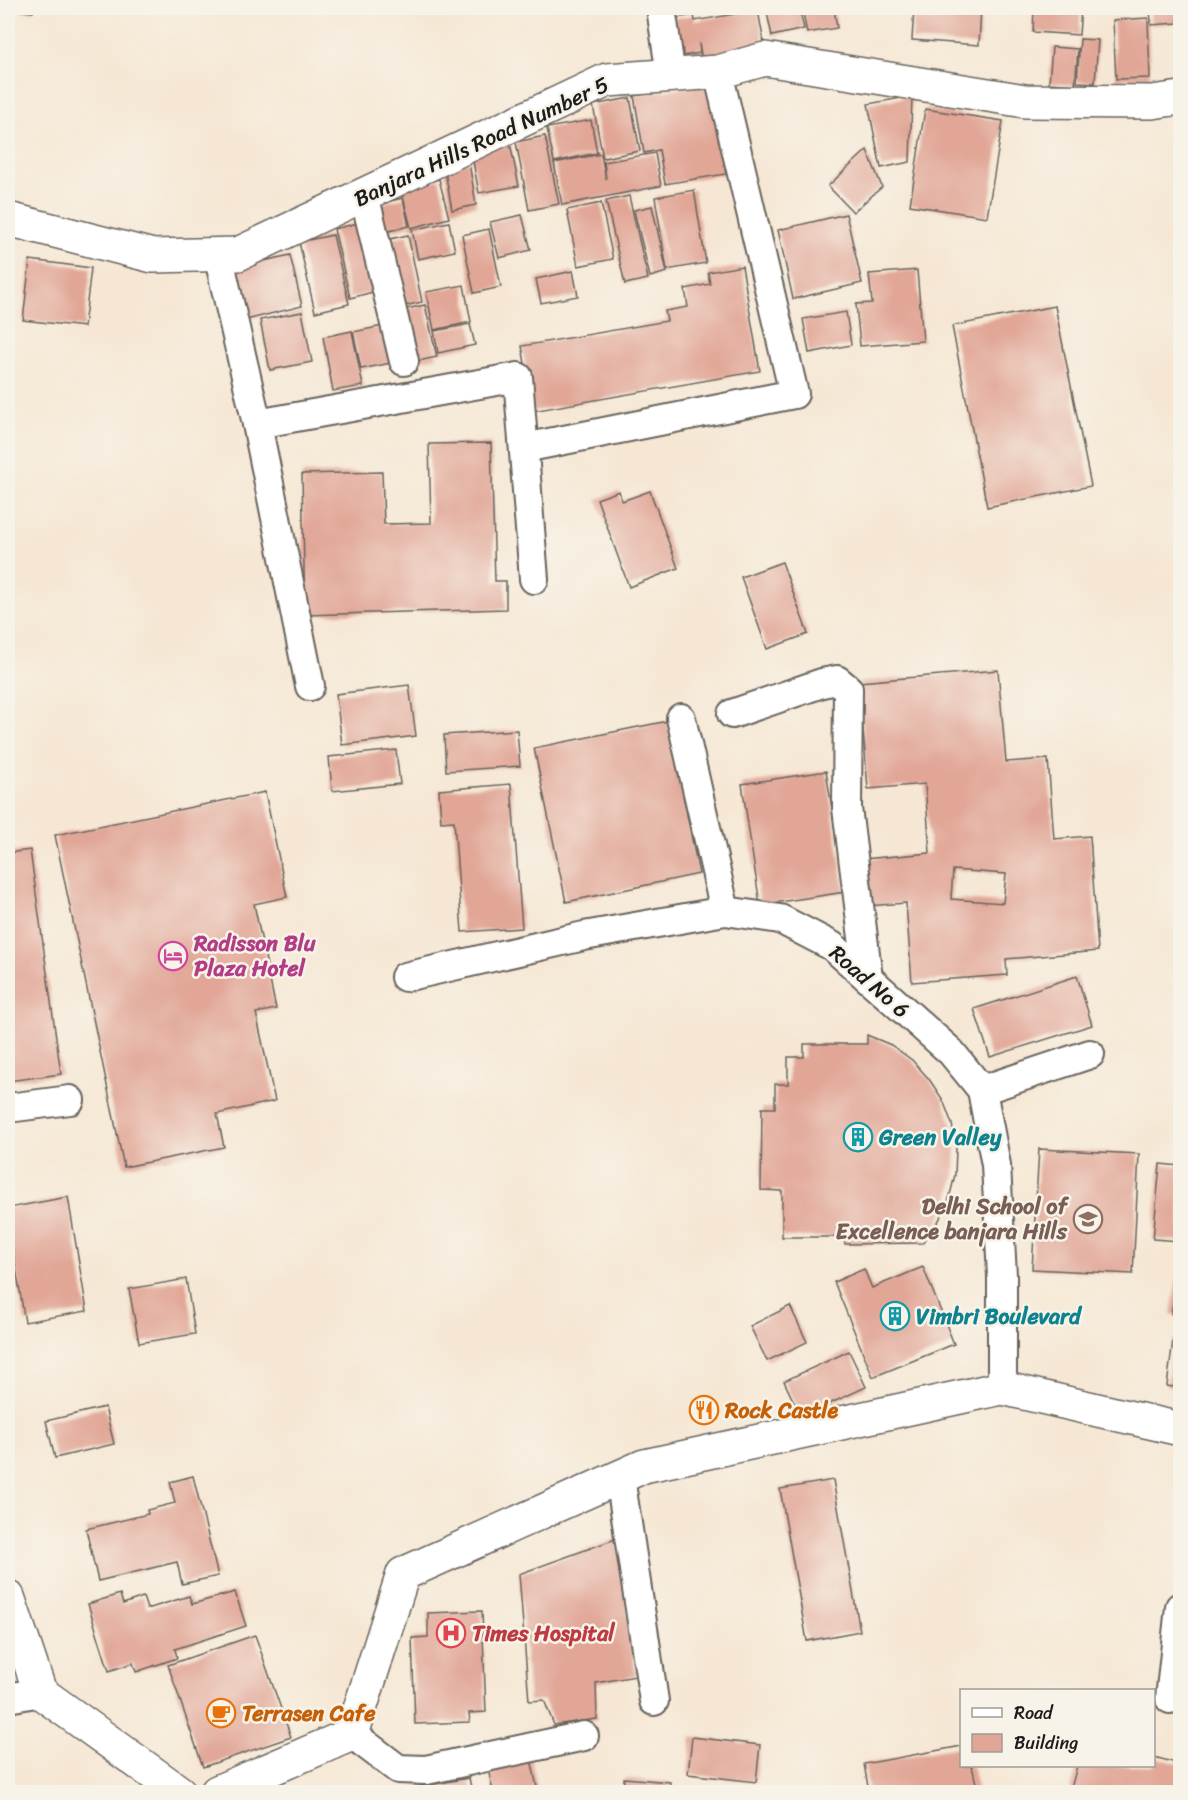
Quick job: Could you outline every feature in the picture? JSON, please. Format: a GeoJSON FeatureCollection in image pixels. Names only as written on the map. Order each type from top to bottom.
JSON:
{"type":"FeatureCollection","features":[{"type":"Feature","properties":{"kind":"street"},"geometry":{"type":"LineString","coordinates":[[661,8],[671,76]]}},
{"type":"Feature","properties":{"kind":"street","name":"Banjara Hills Road Number 5"},"geometry":{"type":"LineString","coordinates":[[8,219],[153,256],[238,254],[607,80],[718,72],[765,59],[1024,101],[1152,102],[1180,98]]}},
{"type":"Feature","properties":{"kind":"street"},"geometry":{"type":"LineString","coordinates":[[524,448],[794,394],[718,72]]}},
{"type":"Feature","properties":{"kind":"street"},"geometry":{"type":"LineString","coordinates":[[364,195],[404,362]]}},
{"type":"Feature","properties":{"kind":"street"},"geometry":{"type":"LineString","coordinates":[[218,254],[310,686]]}},
{"type":"Feature","properties":{"kind":"street"},"geometry":{"type":"LineString","coordinates":[[256,424],[518,377],[534,579]]}},
{"type":"Feature","properties":{"kind":"street"},"geometry":{"type":"LineString","coordinates":[[732,714],[822,683],[837,680],[848,689],[847,808],[868,978]]}},
{"type":"Feature","properties":{"kind":"street"},"geometry":{"type":"LineString","coordinates":[[681,718],[725,911]]}},
{"type":"Feature","properties":{"kind":"street","name":"Road No 6"},"geometry":{"type":"LineString","coordinates":[[405,977],[585,936],[725,911],[780,919],[832,946],[951,1052],[982,1090],[996,1165],[1002,1276],[1002,1388]]}},
{"type":"Feature","properties":{"kind":"street"},"geometry":{"type":"LineString","coordinates":[[982,1090],[1090,1054]]}},
{"type":"Feature","properties":{"kind":"street"},"geometry":{"type":"LineString","coordinates":[[8,1108],[70,1100]]}},
{"type":"Feature","properties":{"kind":"street"},"geometry":{"type":"LineString","coordinates":[[217,1792],[352,1734],[403,1574],[644,1466],[1002,1388],[1180,1429]]}},
{"type":"Feature","properties":{"kind":"street"},"geometry":{"type":"LineString","coordinates":[[620,1477],[654,1701]]}},
{"type":"Feature","properties":{"kind":"street"},"geometry":{"type":"LineString","coordinates":[[8,1597],[40,1692],[179,1792]]}},
{"type":"Feature","properties":{"kind":"street"},"geometry":{"type":"LineString","coordinates":[[1170,1699],[1180,1606]]}},
{"type":"Feature","properties":{"kind":"street"},"geometry":{"type":"LineString","coordinates":[[8,1698],[40,1692]]}},
{"type":"Feature","properties":{"kind":"street"},"geometry":{"type":"LineString","coordinates":[[352,1734],[398,1769],[426,1770],[584,1736]]}},
{"type":"Feature","properties":{"kind":"building"},"geometry":{"type":"Polygon","coordinates":[[[8,8],[34,8],[33,12],[8,8]]]}},
{"type":"Feature","properties":{"kind":"building"},"geometry":{"type":"Polygon","coordinates":[[[766,8],[799,8],[804,29],[772,36],[766,8]]]}},
{"type":"Feature","properties":{"kind":"building"},"geometry":{"type":"Polygon","coordinates":[[[802,8],[834,8],[837,28],[807,33],[802,8]]]}},
{"type":"Feature","properties":{"kind":"building"},"geometry":{"type":"Polygon","coordinates":[[[914,8],[981,8],[979,45],[912,40],[914,8]]]}},
{"type":"Feature","properties":{"kind":"building"},"geometry":{"type":"Polygon","coordinates":[[[1034,8],[1081,8],[1079,35],[1033,32],[1034,8]]]}},
{"type":"Feature","properties":{"kind":"building"},"geometry":{"type":"Polygon","coordinates":[[[1150,8],[1177,8],[1178,23],[1151,25],[1150,8]]]}},
{"type":"Feature","properties":{"kind":"building"},"geometry":{"type":"Polygon","coordinates":[[[758,10],[765,49],[702,60],[699,43],[700,53],[676,57],[670,19],[694,15],[695,21],[758,10]]]}},
{"type":"Feature","properties":{"kind":"building"},"geometry":{"type":"Polygon","coordinates":[[[1148,18],[1150,78],[1116,79],[1113,20],[1148,18]]]}},
{"type":"Feature","properties":{"kind":"building"},"geometry":{"type":"Polygon","coordinates":[[[1080,39],[1098,40],[1095,83],[1077,82],[1080,39]]]}},
{"type":"Feature","properties":{"kind":"building"},"geometry":{"type":"Polygon","coordinates":[[[1052,47],[1078,49],[1075,85],[1049,83],[1052,47]]]}},
{"type":"Feature","properties":{"kind":"building"},"geometry":{"type":"Polygon","coordinates":[[[710,83],[726,174],[665,184],[659,150],[644,153],[634,96],[710,83]]]}},
{"type":"Feature","properties":{"kind":"building"},"geometry":{"type":"Polygon","coordinates":[[[912,96],[910,162],[881,168],[868,104],[912,96]]]}},
{"type":"Feature","properties":{"kind":"building"},"geometry":{"type":"Polygon","coordinates":[[[630,98],[640,151],[603,158],[593,105],[630,98]]]}},
{"type":"Feature","properties":{"kind":"building"},"geometry":{"type":"Polygon","coordinates":[[[925,109],[1003,121],[987,217],[910,205],[925,109]]]}},
{"type":"Feature","properties":{"kind":"building"},"geometry":{"type":"Polygon","coordinates":[[[591,120],[597,153],[554,162],[547,128],[591,120]]]}},
{"type":"Feature","properties":{"kind":"building"},"geometry":{"type":"Polygon","coordinates":[[[545,136],[559,204],[529,210],[516,142],[545,136]]]}},
{"type":"Feature","properties":{"kind":"building"},"geometry":{"type":"Polygon","coordinates":[[[510,143],[519,186],[479,193],[471,151],[510,143]]]}},
{"type":"Feature","properties":{"kind":"building"},"geometry":{"type":"Polygon","coordinates":[[[867,150],[882,187],[853,212],[828,186],[867,150]]]}},
{"type":"Feature","properties":{"kind":"building"},"geometry":{"type":"Polygon","coordinates":[[[655,153],[661,186],[562,205],[554,163],[601,154],[606,179],[604,162],[655,153]]]}},
{"type":"Feature","properties":{"kind":"building"},"geometry":{"type":"Polygon","coordinates":[[[469,162],[476,205],[452,210],[444,166],[469,162]]]}},
{"type":"Feature","properties":{"kind":"building"},"geometry":{"type":"Polygon","coordinates":[[[439,179],[449,218],[411,228],[401,189],[439,179]]]}},
{"type":"Feature","properties":{"kind":"building"},"geometry":{"type":"Polygon","coordinates":[[[694,190],[706,263],[667,270],[655,197],[694,190]]]}},
{"type":"Feature","properties":{"kind":"building"},"geometry":{"type":"Polygon","coordinates":[[[629,196],[648,279],[625,284],[606,201],[629,196]]]}},
{"type":"Feature","properties":{"kind":"building"},"geometry":{"type":"Polygon","coordinates":[[[403,198],[409,226],[377,234],[370,206],[403,198]]]}},
{"type":"Feature","properties":{"kind":"building"},"geometry":{"type":"Polygon","coordinates":[[[601,203],[613,259],[578,266],[567,210],[601,203]]]}},
{"type":"Feature","properties":{"kind":"building"},"geometry":{"type":"Polygon","coordinates":[[[652,206],[667,272],[650,277],[634,210],[652,206]]]}},
{"type":"Feature","properties":{"kind":"building"},"geometry":{"type":"Polygon","coordinates":[[[846,214],[862,283],[793,299],[778,230],[846,214]]]}},
{"type":"Feature","properties":{"kind":"building"},"geometry":{"type":"Polygon","coordinates":[[[522,215],[531,250],[499,258],[490,222],[522,215]]]}},
{"type":"Feature","properties":{"kind":"building"},"geometry":{"type":"Polygon","coordinates":[[[366,221],[381,290],[350,298],[334,229],[366,221]]]}},
{"type":"Feature","properties":{"kind":"building"},"geometry":{"type":"Polygon","coordinates":[[[449,222],[455,251],[418,259],[412,230],[449,222]]]}},
{"type":"Feature","properties":{"kind":"building"},"geometry":{"type":"Polygon","coordinates":[[[489,229],[501,287],[474,293],[462,235],[489,229]]]}},
{"type":"Feature","properties":{"kind":"building"},"geometry":{"type":"Polygon","coordinates":[[[333,235],[349,304],[315,312],[299,242],[333,235]]]}},
{"type":"Feature","properties":{"kind":"building"},"geometry":{"type":"Polygon","coordinates":[[[408,235],[422,302],[396,308],[381,241],[408,235]]]}},
{"type":"Feature","properties":{"kind":"building"},"geometry":{"type":"Polygon","coordinates":[[[290,255],[302,306],[246,320],[234,268],[290,255]]]}},
{"type":"Feature","properties":{"kind":"building"},"geometry":{"type":"Polygon","coordinates":[[[30,260],[91,268],[84,327],[23,320],[30,260]]]}},
{"type":"Feature","properties":{"kind":"building"},"geometry":{"type":"Polygon","coordinates":[[[742,266],[760,371],[533,411],[522,346],[667,321],[665,311],[688,307],[685,289],[710,284],[708,272],[742,266]]]}},
{"type":"Feature","properties":{"kind":"building"},"geometry":{"type":"Polygon","coordinates":[[[917,270],[923,341],[860,346],[856,304],[872,303],[869,274],[917,270]]]}},
{"type":"Feature","properties":{"kind":"building"},"geometry":{"type":"Polygon","coordinates":[[[573,271],[578,296],[541,303],[536,279],[573,271]]]}},
{"type":"Feature","properties":{"kind":"building"},"geometry":{"type":"Polygon","coordinates":[[[464,285],[471,322],[434,330],[426,292],[464,285]]]}},
{"type":"Feature","properties":{"kind":"building"},"geometry":{"type":"Polygon","coordinates":[[[425,305],[437,357],[409,363],[397,311],[425,305]]]}},
{"type":"Feature","properties":{"kind":"building"},"geometry":{"type":"Polygon","coordinates":[[[1055,306],[1091,486],[987,507],[952,326],[1055,306]]]}},
{"type":"Feature","properties":{"kind":"building"},"geometry":{"type":"Polygon","coordinates":[[[302,312],[312,362],[270,370],[260,320],[302,312]]]}},
{"type":"Feature","properties":{"kind":"building"},"geometry":{"type":"Polygon","coordinates":[[[846,312],[851,345],[809,353],[803,319],[846,312]]]}},
{"type":"Feature","properties":{"kind":"building"},"geometry":{"type":"Polygon","coordinates":[[[470,324],[475,345],[438,353],[434,331],[470,324]]]}},
{"type":"Feature","properties":{"kind":"building"},"geometry":{"type":"Polygon","coordinates":[[[388,325],[396,362],[361,369],[353,332],[388,325]]]}},
{"type":"Feature","properties":{"kind":"building"},"geometry":{"type":"Polygon","coordinates":[[[352,331],[363,386],[333,391],[323,337],[352,331]]]}},
{"type":"Feature","properties":{"kind":"building"},"geometry":{"type":"Polygon","coordinates":[[[491,443],[495,581],[506,581],[506,609],[305,615],[302,474],[382,472],[384,524],[431,523],[429,444],[491,443]]]}},
{"type":"Feature","properties":{"kind":"building"},"geometry":{"type":"Polygon","coordinates":[[[619,491],[622,501],[650,491],[678,568],[629,587],[597,499],[619,491]]]}},
{"type":"Feature","properties":{"kind":"building"},"geometry":{"type":"Polygon","coordinates":[[[782,562],[808,634],[767,649],[741,577],[782,562]]]}},
{"type":"Feature","properties":{"kind":"building"},"geometry":{"type":"Polygon","coordinates":[[[998,670],[1006,762],[1048,759],[1054,839],[1090,836],[1098,951],[1006,959],[1007,975],[912,982],[906,903],[867,906],[863,859],[930,853],[925,784],[868,789],[859,682],[998,670]],[[953,870],[951,899],[1003,903],[1006,874],[953,870]]]}},
{"type":"Feature","properties":{"kind":"building"},"geometry":{"type":"Polygon","coordinates":[[[409,685],[416,736],[342,745],[336,694],[409,685]]]}},
{"type":"Feature","properties":{"kind":"building"},"geometry":{"type":"Polygon","coordinates":[[[668,721],[699,874],[566,902],[534,748],[668,721]]]}},
{"type":"Feature","properties":{"kind":"building"},"geometry":{"type":"Polygon","coordinates":[[[517,730],[520,766],[446,771],[444,735],[517,730]]]}},
{"type":"Feature","properties":{"kind":"building"},"geometry":{"type":"Polygon","coordinates":[[[396,750],[400,784],[332,791],[329,757],[396,750]]]}},
{"type":"Feature","properties":{"kind":"building"},"geometry":{"type":"Polygon","coordinates":[[[826,771],[845,892],[760,905],[742,784],[826,771]]]}},
{"type":"Feature","properties":{"kind":"building"},"geometry":{"type":"Polygon","coordinates":[[[511,784],[522,928],[462,932],[454,821],[441,822],[439,790],[511,784]]]}},
{"type":"Feature","properties":{"kind":"building","name":"Radisson Blu Plaza Hotel"},"geometry":{"type":"Polygon","coordinates":[[[265,792],[287,897],[254,904],[276,1009],[256,1013],[275,1101],[217,1114],[224,1147],[124,1167],[55,835],[265,792]]]}},
{"type":"Feature","properties":{"kind":"building"},"geometry":{"type":"Polygon","coordinates":[[[30,850],[61,1074],[8,1081],[8,853],[30,850]]]}},
{"type":"Feature","properties":{"kind":"building"},"geometry":{"type":"Polygon","coordinates":[[[1077,976],[1092,1025],[990,1057],[974,1009],[1077,976]]]}},
{"type":"Feature","properties":{"kind":"building","name":"Green Valley"},"geometry":{"type":"Polygon","coordinates":[[[867,1035],[891,1045],[912,1060],[943,1100],[952,1124],[956,1149],[955,1175],[949,1199],[938,1222],[923,1243],[845,1244],[843,1237],[782,1237],[782,1191],[761,1190],[762,1108],[775,1108],[775,1084],[788,1084],[788,1057],[804,1057],[804,1044],[867,1044],[867,1035]]]}},
{"type":"Feature","properties":{"kind":"building"},"geometry":{"type":"Polygon","coordinates":[[[1039,1149],[1139,1154],[1133,1274],[1032,1269],[1039,1149]]]}},
{"type":"Feature","properties":{"kind":"building"},"geometry":{"type":"Polygon","coordinates":[[[1160,1164],[1180,1166],[1180,1241],[1153,1239],[1160,1164]]]}},
{"type":"Feature","properties":{"kind":"building"},"geometry":{"type":"Polygon","coordinates":[[[68,1197],[87,1311],[25,1322],[8,1221],[8,1208],[68,1197]]]}},
{"type":"Feature","properties":{"kind":"building","name":"Vimbri Boulevard"},"geometry":{"type":"Polygon","coordinates":[[[923,1267],[954,1344],[873,1377],[834,1282],[864,1269],[872,1288],[923,1267]]]}},
{"type":"Feature","properties":{"kind":"building"},"geometry":{"type":"Polygon","coordinates":[[[1180,1269],[1180,1316],[1171,1314],[1180,1269]]]}},
{"type":"Feature","properties":{"kind":"building"},"geometry":{"type":"Polygon","coordinates":[[[186,1279],[195,1334],[139,1343],[129,1289],[186,1279]]]}},
{"type":"Feature","properties":{"kind":"building"},"geometry":{"type":"Polygon","coordinates":[[[790,1306],[807,1342],[767,1361],[750,1326],[790,1306]]]}},
{"type":"Feature","properties":{"kind":"building"},"geometry":{"type":"Polygon","coordinates":[[[1173,1340],[1180,1341],[1180,1388],[1167,1386],[1173,1340]]]}},
{"type":"Feature","properties":{"kind":"building"},"geometry":{"type":"Polygon","coordinates":[[[849,1351],[866,1387],[801,1417],[784,1381],[849,1351]]]}},
{"type":"Feature","properties":{"kind":"building"},"geometry":{"type":"Polygon","coordinates":[[[105,1407],[114,1444],[55,1458],[46,1421],[105,1407]]]}},
{"type":"Feature","properties":{"kind":"building"},"geometry":{"type":"Polygon","coordinates":[[[193,1476],[218,1576],[182,1584],[177,1562],[98,1581],[86,1529],[148,1514],[147,1510],[175,1503],[170,1482],[193,1476]]]}},
{"type":"Feature","properties":{"kind":"building"},"geometry":{"type":"Polygon","coordinates":[[[833,1480],[860,1631],[807,1641],[780,1489],[833,1480]]]}},
{"type":"Feature","properties":{"kind":"building"},"geometry":{"type":"Polygon","coordinates":[[[618,1538],[636,1676],[596,1683],[597,1719],[554,1725],[544,1700],[529,1701],[519,1574],[618,1538]]]}},
{"type":"Feature","properties":{"kind":"building"},"geometry":{"type":"Polygon","coordinates":[[[235,1592],[246,1626],[175,1649],[177,1658],[136,1672],[133,1663],[109,1671],[88,1604],[120,1594],[123,1604],[143,1597],[147,1609],[189,1596],[192,1604],[235,1592]]]}},
{"type":"Feature","properties":{"kind":"building"},"geometry":{"type":"Polygon","coordinates":[[[482,1611],[486,1712],[469,1713],[470,1722],[415,1724],[412,1638],[428,1637],[428,1613],[482,1611]]]}},
{"type":"Feature","properties":{"kind":"building"},"geometry":{"type":"Polygon","coordinates":[[[255,1635],[291,1737],[203,1767],[168,1665],[255,1635]]]}},
{"type":"Feature","properties":{"kind":"building"},"geometry":{"type":"Polygon","coordinates":[[[692,1737],[760,1745],[756,1782],[688,1774],[692,1737]]]}},
{"type":"Feature","properties":{"kind":"building"},"geometry":{"type":"Polygon","coordinates":[[[960,1746],[960,1767],[972,1767],[978,1792],[869,1792],[864,1764],[960,1746]]]}},
{"type":"Feature","properties":{"kind":"building"},"geometry":{"type":"Polygon","coordinates":[[[530,1754],[538,1792],[493,1792],[487,1763],[530,1754]]]}},
{"type":"Feature","properties":{"kind":"building"},"geometry":{"type":"Polygon","coordinates":[[[1155,1757],[1180,1764],[1180,1792],[1070,1792],[1077,1767],[1155,1767],[1155,1757]]]}},
{"type":"Feature","properties":{"kind":"building"},"geometry":{"type":"Polygon","coordinates":[[[8,1776],[13,1792],[8,1792],[8,1776]]]}},
{"type":"Feature","properties":{"kind":"building"},"geometry":{"type":"Polygon","coordinates":[[[469,1778],[472,1792],[402,1792],[401,1790],[469,1778]]]}},
{"type":"Feature","properties":{"kind":"building"},"geometry":{"type":"Polygon","coordinates":[[[624,1778],[670,1782],[669,1792],[623,1792],[624,1778]]]}},
{"type":"Feature","properties":{"kind":"place","name":"Radisson Blu Plaza Hotel"},"geometry":{"type":"Point","coordinates":[173,956]}},
{"type":"Feature","properties":{"kind":"place","name":"Green Valley"},"geometry":{"type":"Point","coordinates":[858,1137]}},
{"type":"Feature","properties":{"kind":"place","name":"Delhi School of Excellence banjara Hills"},"geometry":{"type":"Point","coordinates":[1088,1219]}},
{"type":"Feature","properties":{"kind":"place","name":"Vimbri Boulevard"},"geometry":{"type":"Point","coordinates":[895,1316]}},
{"type":"Feature","properties":{"kind":"place","name":"Rock Castle"},"geometry":{"type":"Point","coordinates":[704,1410]}},
{"type":"Feature","properties":{"kind":"place","name":"Times Hospital"},"geometry":{"type":"Point","coordinates":[451,1633]}},
{"type":"Feature","properties":{"kind":"place","name":"Terrasen Cafe"},"geometry":{"type":"Point","coordinates":[221,1713]}}]}
